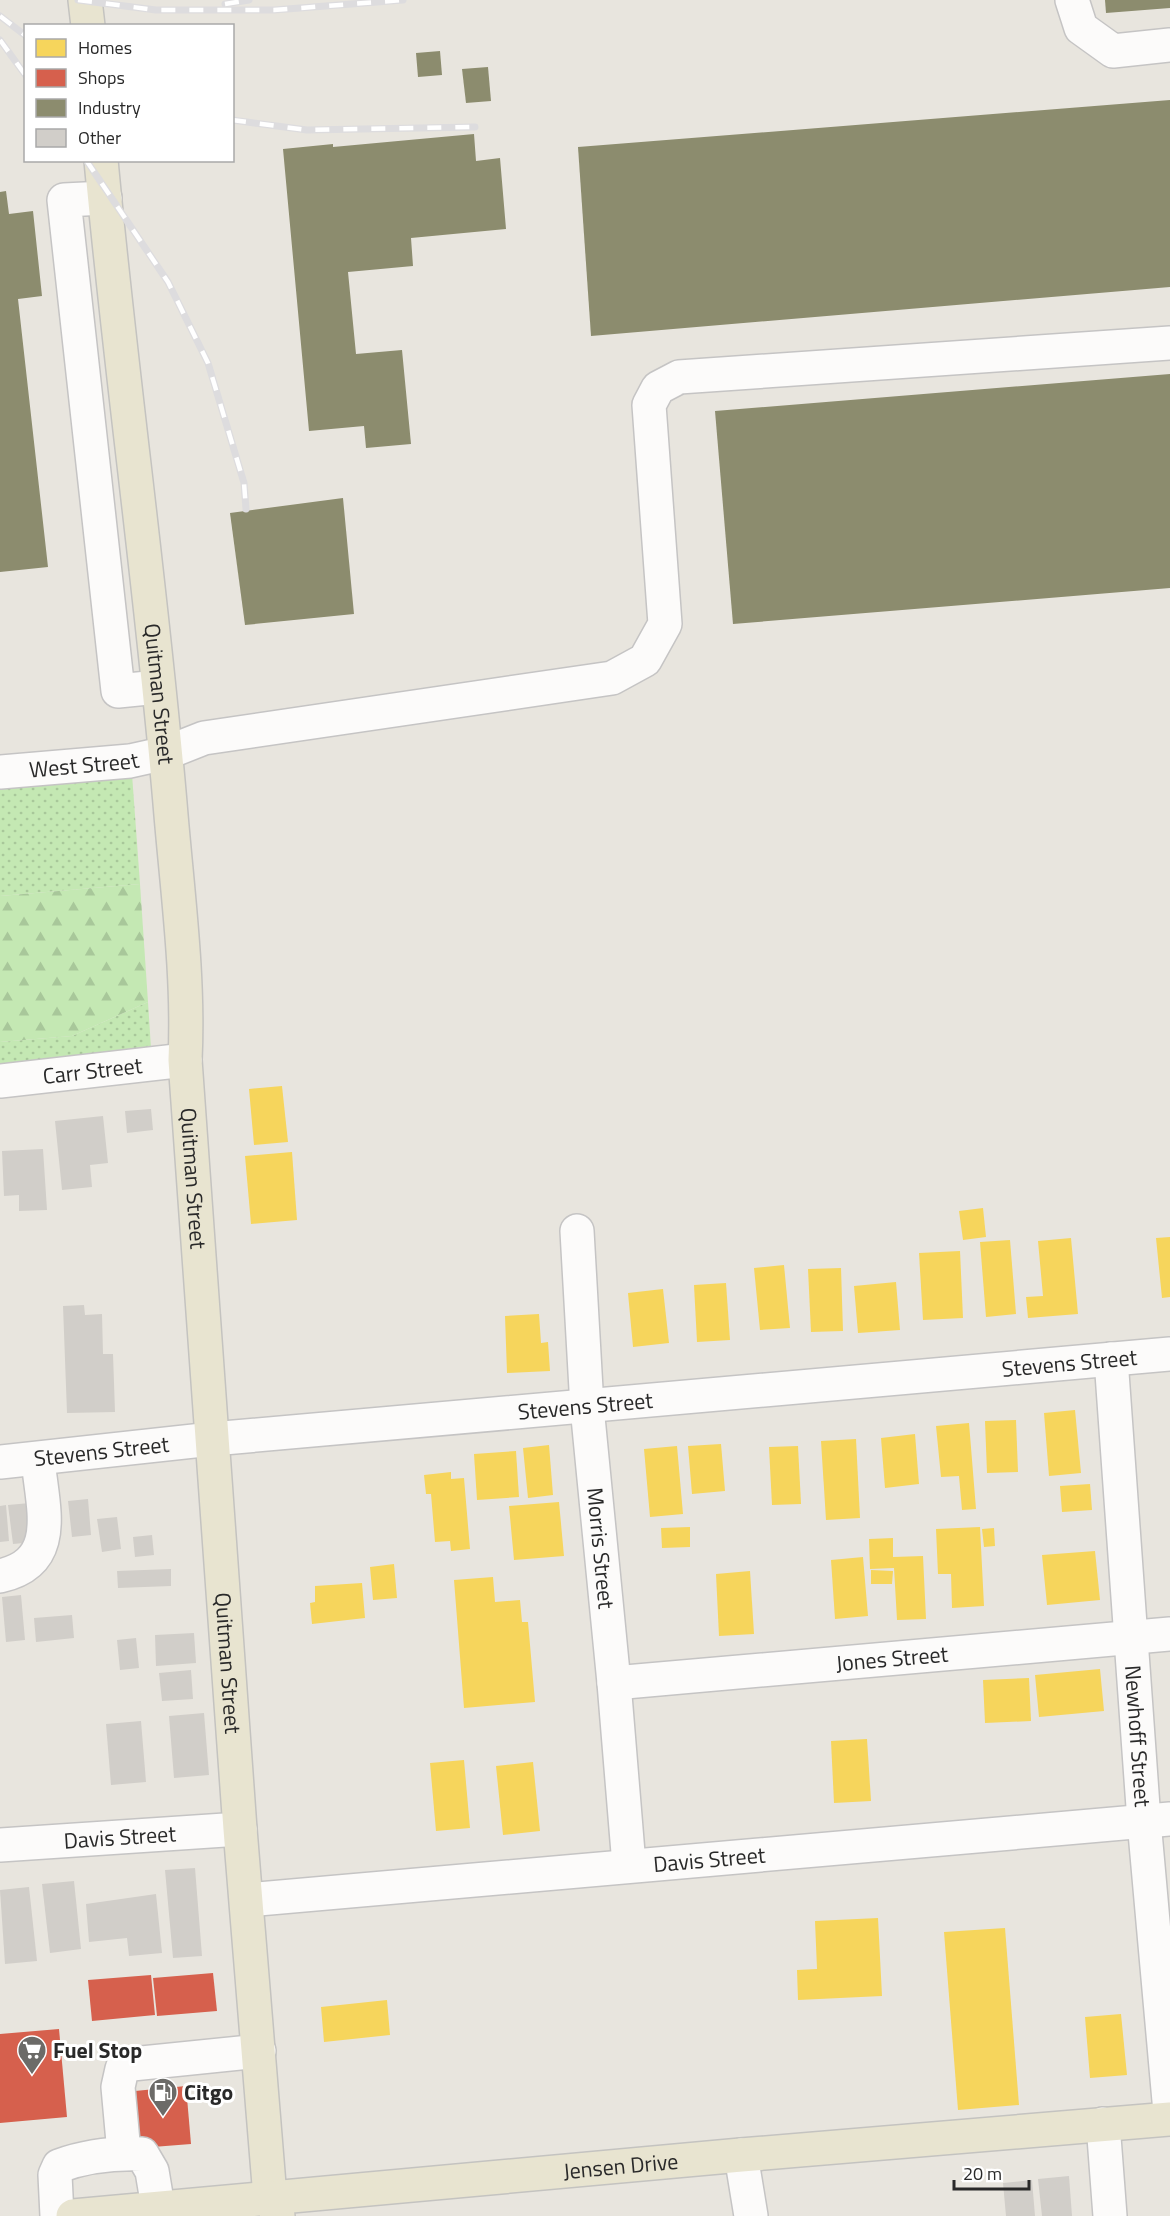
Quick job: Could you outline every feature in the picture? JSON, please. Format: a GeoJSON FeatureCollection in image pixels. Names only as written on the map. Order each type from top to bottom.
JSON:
{"type":"FeatureCollection","features":[{"type":"Feature","properties":{"kind":"main road"},"geometry":{"type":"LineString","coordinates":[[85,0],[88,24]]}},
{"type":"Feature","properties":{"kind":"main road","name":"Quitman Street"},"geometry":{"type":"LineString","coordinates":[[101,162],[118,334],[166,753],[187,1015],[185,1060],[240,1829],[271,2210]]}},
{"type":"Feature","properties":{"kind":"main road","name":"Jensen Drive"},"geometry":{"type":"LineString","coordinates":[[74,2216],[158,2207],[271,2210],[741,2155],[1170,2119]]}},
{"type":"Feature","properties":{"kind":"street"},"geometry":{"type":"LineString","coordinates":[[1072,0],[1081,28],[1113,51],[1170,45]]}},
{"type":"Feature","properties":{"kind":"street"},"geometry":{"type":"LineString","coordinates":[[105,198],[64,200],[118,691],[159,687]]}},
{"type":"Feature","properties":{"kind":"street"},"geometry":{"type":"LineString","coordinates":[[70,254],[110,249]]}},
{"type":"Feature","properties":{"kind":"street"},"geometry":{"type":"LineString","coordinates":[[80,338],[118,334]]}},
{"type":"Feature","properties":{"kind":"street","name":"West Street"},"geometry":{"type":"LineString","coordinates":[[0,772],[130,761],[166,753],[204,738],[612,678],[645,660],[664,624],[649,405],[658,388],[679,377],[1170,343]]}},
{"type":"Feature","properties":{"kind":"street","name":"Carr Street"},"geometry":{"type":"LineString","coordinates":[[0,1081],[185,1060]]}},
{"type":"Feature","properties":{"kind":"street","name":"Morris Street"},"geometry":{"type":"LineString","coordinates":[[577,1231],[587,1407],[629,1865]]}},
{"type":"Feature","properties":{"kind":"street","name":"Stevens Street"},"geometry":{"type":"LineString","coordinates":[[0,1462],[212,1439],[1170,1354]]}},
{"type":"Feature","properties":{"kind":"street","name":"Newhoff Street"},"geometry":{"type":"LineString","coordinates":[[1111,1359],[1132,1636],[1157,1820],[1170,2112]]}},
{"type":"Feature","properties":{"kind":"street"},"geometry":{"type":"LineString","coordinates":[[0,1576],[19,1572],[38,1554],[45,1536],[38,1459]]}},
{"type":"Feature","properties":{"kind":"street","name":"Jones Street"},"geometry":{"type":"LineString","coordinates":[[614,1683],[1170,1634]]}},
{"type":"Feature","properties":{"kind":"street","name":"Davis Street"},"geometry":{"type":"LineString","coordinates":[[247,1900],[1157,1820]]}},
{"type":"Feature","properties":{"kind":"street","name":"Davis Street"},"geometry":{"type":"LineString","coordinates":[[0,1845],[240,1829]]}},
{"type":"Feature","properties":{"kind":"street"},"geometry":{"type":"LineString","coordinates":[[124,2153],[118,2087],[122,2069],[132,2064],[258,2051]]}},
{"type":"Feature","properties":{"kind":"street"},"geometry":{"type":"LineString","coordinates":[[1103,2124],[1110,2216]]}},
{"type":"Feature","properties":{"kind":"street"},"geometry":{"type":"LineString","coordinates":[[57,2216],[55,2175],[59,2166],[92,2156],[124,2153],[142,2154],[152,2171],[158,2207]]}},
{"type":"Feature","properties":{"kind":"street"},"geometry":{"type":"LineString","coordinates":[[741,2155],[751,2216]]}},
{"type":"Feature","properties":{"kind":"green space"},"geometry":{"type":"Polygon","coordinates":[[[132,774],[140,884],[0,896],[0,783],[132,774]]]}},
{"type":"Feature","properties":{"kind":"green space"},"geometry":{"type":"Polygon","coordinates":[[[140,884],[148,1002],[72,1036],[0,1042],[0,896],[140,884]]]}},
{"type":"Feature","properties":{"kind":"green space"},"geometry":{"type":"Polygon","coordinates":[[[148,1002],[151,1048],[0,1067],[0,1042],[72,1036],[148,1002]]]}},
{"type":"Feature","properties":{"kind":"building: Homes"},"geometry":{"type":"Polygon","coordinates":[[[282,1086],[288,1142],[254,1145],[249,1089],[282,1086]]]}},
{"type":"Feature","properties":{"kind":"building: Homes"},"geometry":{"type":"Polygon","coordinates":[[[292,1152],[297,1220],[251,1224],[245,1156],[292,1152]]]}},
{"type":"Feature","properties":{"kind":"building: Homes"},"geometry":{"type":"Polygon","coordinates":[[[983,1208],[986,1237],[963,1240],[959,1211],[983,1208]]]}},
{"type":"Feature","properties":{"kind":"building: Homes"},"geometry":{"type":"Polygon","coordinates":[[[1170,1237],[1170,1297],[1162,1298],[1156,1238],[1170,1237]]]}},
{"type":"Feature","properties":{"kind":"building: Homes"},"geometry":{"type":"Polygon","coordinates":[[[1071,1238],[1078,1314],[1028,1318],[1026,1297],[1043,1296],[1038,1241],[1071,1238]]]}},
{"type":"Feature","properties":{"kind":"building: Homes"},"geometry":{"type":"Polygon","coordinates":[[[1010,1240],[1016,1314],[986,1317],[980,1242],[1010,1240]]]}},
{"type":"Feature","properties":{"kind":"building: Homes"},"geometry":{"type":"Polygon","coordinates":[[[960,1251],[963,1318],[923,1320],[919,1253],[960,1251]]]}},
{"type":"Feature","properties":{"kind":"building: Homes"},"geometry":{"type":"Polygon","coordinates":[[[784,1265],[790,1328],[760,1330],[754,1268],[784,1265]]]}},
{"type":"Feature","properties":{"kind":"building: Homes"},"geometry":{"type":"Polygon","coordinates":[[[841,1268],[843,1331],[811,1332],[808,1269],[841,1268]]]}},
{"type":"Feature","properties":{"kind":"building: Homes"},"geometry":{"type":"Polygon","coordinates":[[[896,1282],[900,1330],[858,1333],[854,1286],[896,1282]]]}},
{"type":"Feature","properties":{"kind":"building: Homes"},"geometry":{"type":"Polygon","coordinates":[[[726,1283],[730,1340],[697,1342],[694,1285],[726,1283]]]}},
{"type":"Feature","properties":{"kind":"building: Homes"},"geometry":{"type":"Polygon","coordinates":[[[663,1289],[669,1343],[633,1347],[628,1293],[663,1289]]]}},
{"type":"Feature","properties":{"kind":"building: Homes"},"geometry":{"type":"Polygon","coordinates":[[[539,1314],[541,1343],[548,1342],[550,1371],[507,1373],[505,1316],[539,1314]]]}},
{"type":"Feature","properties":{"kind":"building: Homes"},"geometry":{"type":"Polygon","coordinates":[[[1075,1410],[1081,1473],[1049,1476],[1044,1413],[1075,1410]]]}},
{"type":"Feature","properties":{"kind":"building: Homes"},"geometry":{"type":"Polygon","coordinates":[[[1016,1420],[1018,1472],[987,1473],[985,1421],[1016,1420]]]}},
{"type":"Feature","properties":{"kind":"building: Homes"},"geometry":{"type":"Polygon","coordinates":[[[969,1423],[976,1509],[962,1510],[959,1476],[941,1477],[936,1426],[969,1423]]]}},
{"type":"Feature","properties":{"kind":"building: Homes"},"geometry":{"type":"Polygon","coordinates":[[[915,1434],[919,1484],[885,1488],[881,1438],[915,1434]]]}},
{"type":"Feature","properties":{"kind":"building: Homes"},"geometry":{"type":"Polygon","coordinates":[[[856,1439],[860,1518],[826,1520],[821,1441],[856,1439]]]}},
{"type":"Feature","properties":{"kind":"building: Homes"},"geometry":{"type":"Polygon","coordinates":[[[721,1444],[725,1491],[692,1494],[688,1446],[721,1444]]]}},
{"type":"Feature","properties":{"kind":"building: Homes"},"geometry":{"type":"Polygon","coordinates":[[[549,1445],[553,1495],[528,1498],[523,1448],[549,1445]]]}},
{"type":"Feature","properties":{"kind":"building: Homes"},"geometry":{"type":"Polygon","coordinates":[[[677,1446],[683,1514],[650,1517],[644,1449],[677,1446]]]}},
{"type":"Feature","properties":{"kind":"building: Homes"},"geometry":{"type":"Polygon","coordinates":[[[798,1446],[801,1504],[772,1505],[769,1447],[798,1446]]]}},
{"type":"Feature","properties":{"kind":"building: Homes"},"geometry":{"type":"Polygon","coordinates":[[[516,1451],[519,1497],[477,1500],[474,1454],[516,1451]]]}},
{"type":"Feature","properties":{"kind":"building: Homes"},"geometry":{"type":"Polygon","coordinates":[[[451,1472],[451,1479],[464,1478],[470,1549],[451,1551],[450,1541],[435,1542],[431,1494],[426,1494],[424,1475],[451,1472]]]}},
{"type":"Feature","properties":{"kind":"building: Homes"},"geometry":{"type":"Polygon","coordinates":[[[1090,1484],[1092,1510],[1062,1512],[1060,1486],[1090,1484]]]}},
{"type":"Feature","properties":{"kind":"building: Homes"},"geometry":{"type":"Polygon","coordinates":[[[559,1502],[564,1556],[514,1560],[509,1506],[559,1502]]]}},
{"type":"Feature","properties":{"kind":"building: Homes"},"geometry":{"type":"Polygon","coordinates":[[[690,1527],[690,1547],[662,1548],[661,1528],[690,1527]]]}},
{"type":"Feature","properties":{"kind":"building: Homes"},"geometry":{"type":"Polygon","coordinates":[[[980,1527],[984,1606],[952,1608],[951,1574],[938,1574],[936,1529],[980,1527]]]}},
{"type":"Feature","properties":{"kind":"building: Homes"},"geometry":{"type":"Polygon","coordinates":[[[994,1528],[995,1546],[984,1547],[982,1529],[994,1528]]]}},
{"type":"Feature","properties":{"kind":"building: Homes"},"geometry":{"type":"Polygon","coordinates":[[[893,1538],[893,1557],[923,1556],[926,1619],[897,1620],[894,1568],[870,1569],[869,1539],[893,1538]]]}},
{"type":"Feature","properties":{"kind":"building: Homes"},"geometry":{"type":"Polygon","coordinates":[[[1095,1551],[1100,1600],[1047,1605],[1042,1555],[1095,1551]]]}},
{"type":"Feature","properties":{"kind":"building: Homes"},"geometry":{"type":"Polygon","coordinates":[[[863,1557],[868,1616],[835,1619],[831,1560],[863,1557]]]}},
{"type":"Feature","properties":{"kind":"building: Homes"},"geometry":{"type":"Polygon","coordinates":[[[394,1564],[397,1598],[373,1600],[370,1567],[394,1564]]]}},
{"type":"Feature","properties":{"kind":"building: Homes"},"geometry":{"type":"Polygon","coordinates":[[[871,1570],[893,1571],[892,1584],[871,1584],[871,1570]]]}},
{"type":"Feature","properties":{"kind":"building: Homes"},"geometry":{"type":"Polygon","coordinates":[[[750,1571],[754,1634],[719,1636],[716,1574],[750,1571]]]}},
{"type":"Feature","properties":{"kind":"building: Homes"},"geometry":{"type":"Polygon","coordinates":[[[493,1577],[495,1602],[520,1600],[522,1622],[528,1622],[535,1702],[464,1708],[454,1580],[493,1577]]]}},
{"type":"Feature","properties":{"kind":"building: Homes"},"geometry":{"type":"Polygon","coordinates":[[[362,1583],[365,1618],[312,1624],[310,1603],[315,1602],[315,1586],[362,1583]]]}},
{"type":"Feature","properties":{"kind":"building: Homes"},"geometry":{"type":"Polygon","coordinates":[[[1100,1669],[1104,1711],[1039,1717],[1035,1675],[1100,1669]]]}},
{"type":"Feature","properties":{"kind":"building: Homes"},"geometry":{"type":"Polygon","coordinates":[[[1029,1678],[1031,1721],[985,1723],[983,1680],[1029,1678]]]}},
{"type":"Feature","properties":{"kind":"building: Homes"},"geometry":{"type":"Polygon","coordinates":[[[867,1739],[871,1801],[834,1803],[831,1741],[867,1739]]]}},
{"type":"Feature","properties":{"kind":"building: Homes"},"geometry":{"type":"Polygon","coordinates":[[[464,1760],[470,1828],[436,1831],[430,1763],[464,1760]]]}},
{"type":"Feature","properties":{"kind":"building: Homes"},"geometry":{"type":"Polygon","coordinates":[[[533,1762],[540,1831],[503,1835],[496,1766],[533,1762]]]}},
{"type":"Feature","properties":{"kind":"building: Homes"},"geometry":{"type":"Polygon","coordinates":[[[878,1918],[882,1996],[798,2000],[797,1970],[817,1969],[815,1921],[878,1918]]]}},
{"type":"Feature","properties":{"kind":"building: Homes"},"geometry":{"type":"Polygon","coordinates":[[[1005,1928],[1019,2105],[958,2110],[944,1932],[1005,1928]]]}},
{"type":"Feature","properties":{"kind":"building: Homes"},"geometry":{"type":"Polygon","coordinates":[[[387,2000],[390,2035],[324,2042],[321,2007],[387,2000]]]}},
{"type":"Feature","properties":{"kind":"building: Homes"},"geometry":{"type":"Polygon","coordinates":[[[1121,2014],[1127,2075],[1090,2078],[1085,2017],[1121,2014]]]}},
{"type":"Feature","properties":{"kind":"building: Shops"},"geometry":{"type":"Polygon","coordinates":[[[213,1973],[217,2011],[157,2016],[153,1978],[213,1973]]]}},
{"type":"Feature","properties":{"kind":"building: Shops"},"geometry":{"type":"Polygon","coordinates":[[[151,1975],[155,2015],[92,2021],[88,1980],[151,1975]]]}},
{"type":"Feature","properties":{"kind":"building: Shops","name":"Fuel Stop"},"geometry":{"type":"Polygon","coordinates":[[[59,2029],[67,2117],[0,2123],[0,2034],[59,2029]]]}},
{"type":"Feature","properties":{"kind":"building: Shops","name":"Citgo"},"geometry":{"type":"Polygon","coordinates":[[[186,2086],[191,2144],[140,2148],[135,2091],[186,2086]]]}},
{"type":"Feature","properties":{"kind":"building: Industry"},"geometry":{"type":"Polygon","coordinates":[[[1105,0],[1170,0],[1170,8],[1106,13],[1105,0]]]}},
{"type":"Feature","properties":{"kind":"building: Industry"},"geometry":{"type":"Polygon","coordinates":[[[440,51],[442,75],[418,77],[416,53],[440,51]]]}},
{"type":"Feature","properties":{"kind":"building: Industry"},"geometry":{"type":"Polygon","coordinates":[[[488,67],[491,101],[466,103],[462,69],[488,67]]]}},
{"type":"Feature","properties":{"kind":"building: Industry"},"geometry":{"type":"Polygon","coordinates":[[[1170,100],[1170,287],[591,336],[578,147],[1170,100]]]}},
{"type":"Feature","properties":{"kind":"building: Industry"},"geometry":{"type":"Polygon","coordinates":[[[474,134],[476,161],[500,158],[506,229],[411,238],[413,266],[348,272],[356,354],[402,350],[411,444],[366,448],[364,426],[309,431],[283,149],[333,144],[333,147],[474,134]]]}},
{"type":"Feature","properties":{"kind":"building: Industry"},"geometry":{"type":"Polygon","coordinates":[[[6,191],[9,214],[33,211],[42,296],[18,299],[48,567],[0,572],[0,192],[6,191]]]}},
{"type":"Feature","properties":{"kind":"building: Industry"},"geometry":{"type":"Polygon","coordinates":[[[1170,374],[1170,588],[733,624],[715,411],[1170,374]]]}},
{"type":"Feature","properties":{"kind":"building: Industry"},"geometry":{"type":"Polygon","coordinates":[[[343,498],[354,614],[245,625],[230,513],[343,498]]]}},
{"type":"Feature","properties":{"kind":"building: Other"},"geometry":{"type":"Polygon","coordinates":[[[151,1109],[153,1130],[127,1133],[125,1111],[151,1109]]]}},
{"type":"Feature","properties":{"kind":"building: Other"},"geometry":{"type":"Polygon","coordinates":[[[103,1116],[108,1163],[90,1165],[92,1187],[62,1190],[55,1121],[103,1116]]]}},
{"type":"Feature","properties":{"kind":"building: Other"},"geometry":{"type":"Polygon","coordinates":[[[43,1149],[47,1210],[19,1211],[19,1195],[4,1196],[2,1151],[43,1149]]]}},
{"type":"Feature","properties":{"kind":"building: Other"},"geometry":{"type":"Polygon","coordinates":[[[84,1305],[85,1315],[102,1314],[103,1354],[113,1354],[115,1412],[67,1413],[63,1306],[84,1305]]]}},
{"type":"Feature","properties":{"kind":"building: Other"},"geometry":{"type":"Polygon","coordinates":[[[88,1499],[91,1535],[72,1537],[68,1501],[88,1499]]]}},
{"type":"Feature","properties":{"kind":"building: Other"},"geometry":{"type":"Polygon","coordinates":[[[30,1503],[34,1542],[13,1544],[8,1505],[30,1503]]]}},
{"type":"Feature","properties":{"kind":"building: Other"},"geometry":{"type":"Polygon","coordinates":[[[6,1505],[9,1541],[0,1542],[0,1506],[6,1505]]]}},
{"type":"Feature","properties":{"kind":"building: Other"},"geometry":{"type":"Polygon","coordinates":[[[117,1517],[121,1549],[102,1552],[97,1519],[117,1517]]]}},
{"type":"Feature","properties":{"kind":"building: Other"},"geometry":{"type":"Polygon","coordinates":[[[152,1535],[154,1555],[135,1557],[133,1537],[152,1535]]]}},
{"type":"Feature","properties":{"kind":"building: Other"},"geometry":{"type":"Polygon","coordinates":[[[171,1569],[171,1586],[118,1588],[117,1571],[171,1569]]]}},
{"type":"Feature","properties":{"kind":"building: Other"},"geometry":{"type":"Polygon","coordinates":[[[21,1595],[25,1640],[6,1642],[2,1597],[21,1595]]]}},
{"type":"Feature","properties":{"kind":"building: Other"},"geometry":{"type":"Polygon","coordinates":[[[72,1615],[74,1638],[36,1642],[34,1618],[72,1615]]]}},
{"type":"Feature","properties":{"kind":"building: Other"},"geometry":{"type":"Polygon","coordinates":[[[194,1633],[196,1663],[156,1666],[155,1635],[194,1633]]]}},
{"type":"Feature","properties":{"kind":"building: Other"},"geometry":{"type":"Polygon","coordinates":[[[136,1638],[139,1668],[120,1670],[117,1640],[136,1638]]]}},
{"type":"Feature","properties":{"kind":"building: Other"},"geometry":{"type":"Polygon","coordinates":[[[191,1670],[193,1699],[162,1701],[159,1673],[191,1670]]]}},
{"type":"Feature","properties":{"kind":"building: Other"},"geometry":{"type":"Polygon","coordinates":[[[204,1713],[209,1775],[174,1778],[169,1716],[204,1713]]]}},
{"type":"Feature","properties":{"kind":"building: Other"},"geometry":{"type":"Polygon","coordinates":[[[141,1721],[146,1782],[111,1785],[106,1724],[141,1721]]]}},
{"type":"Feature","properties":{"kind":"building: Other"},"geometry":{"type":"Polygon","coordinates":[[[195,1868],[202,1956],[173,1958],[165,1870],[195,1868]]]}},
{"type":"Feature","properties":{"kind":"building: Other"},"geometry":{"type":"Polygon","coordinates":[[[74,1881],[81,1949],[50,1953],[42,1884],[74,1881]]]}},
{"type":"Feature","properties":{"kind":"building: Other"},"geometry":{"type":"Polygon","coordinates":[[[29,1887],[37,1961],[5,1964],[0,1890],[29,1887]]]}},
{"type":"Feature","properties":{"kind":"building: Other"},"geometry":{"type":"Polygon","coordinates":[[[156,1894],[162,1953],[129,1956],[127,1938],[89,1942],[86,1904],[156,1894]]]}},
{"type":"Feature","properties":{"kind":"building: Other"},"geometry":{"type":"Polygon","coordinates":[[[1069,2176],[1072,2216],[1042,2216],[1038,2179],[1069,2176]]]}},
{"type":"Feature","properties":{"kind":"building: Other"},"geometry":{"type":"Polygon","coordinates":[[[1032,2180],[1035,2216],[1006,2216],[1003,2183],[1032,2180]]]}},
{"type":"Feature","properties":{"kind":"railway"},"geometry":{"type":"LineString","coordinates":[[78,0],[156,10],[274,10],[403,0]]}},
{"type":"Feature","properties":{"kind":"railway"},"geometry":{"type":"LineString","coordinates":[[225,4],[249,0]]}},
{"type":"Feature","properties":{"kind":"railway"},"geometry":{"type":"LineString","coordinates":[[0,16],[24,34]]}},
{"type":"Feature","properties":{"kind":"railway"},"geometry":{"type":"LineString","coordinates":[[0,40],[24,73]]}},
{"type":"Feature","properties":{"kind":"railway"},"geometry":{"type":"LineString","coordinates":[[234,120],[307,130],[475,127]]}},
{"type":"Feature","properties":{"kind":"railway"},"geometry":{"type":"LineString","coordinates":[[87,162],[168,282],[208,363],[244,483],[246,509]]}},
{"type":"Feature","properties":{"kind":"place","name":"Fuel Stop"},"geometry":{"type":"Point","coordinates":[32,2076]}},
{"type":"Feature","properties":{"kind":"place","name":"Citgo"},"geometry":{"type":"Point","coordinates":[163,2118]}}]}
